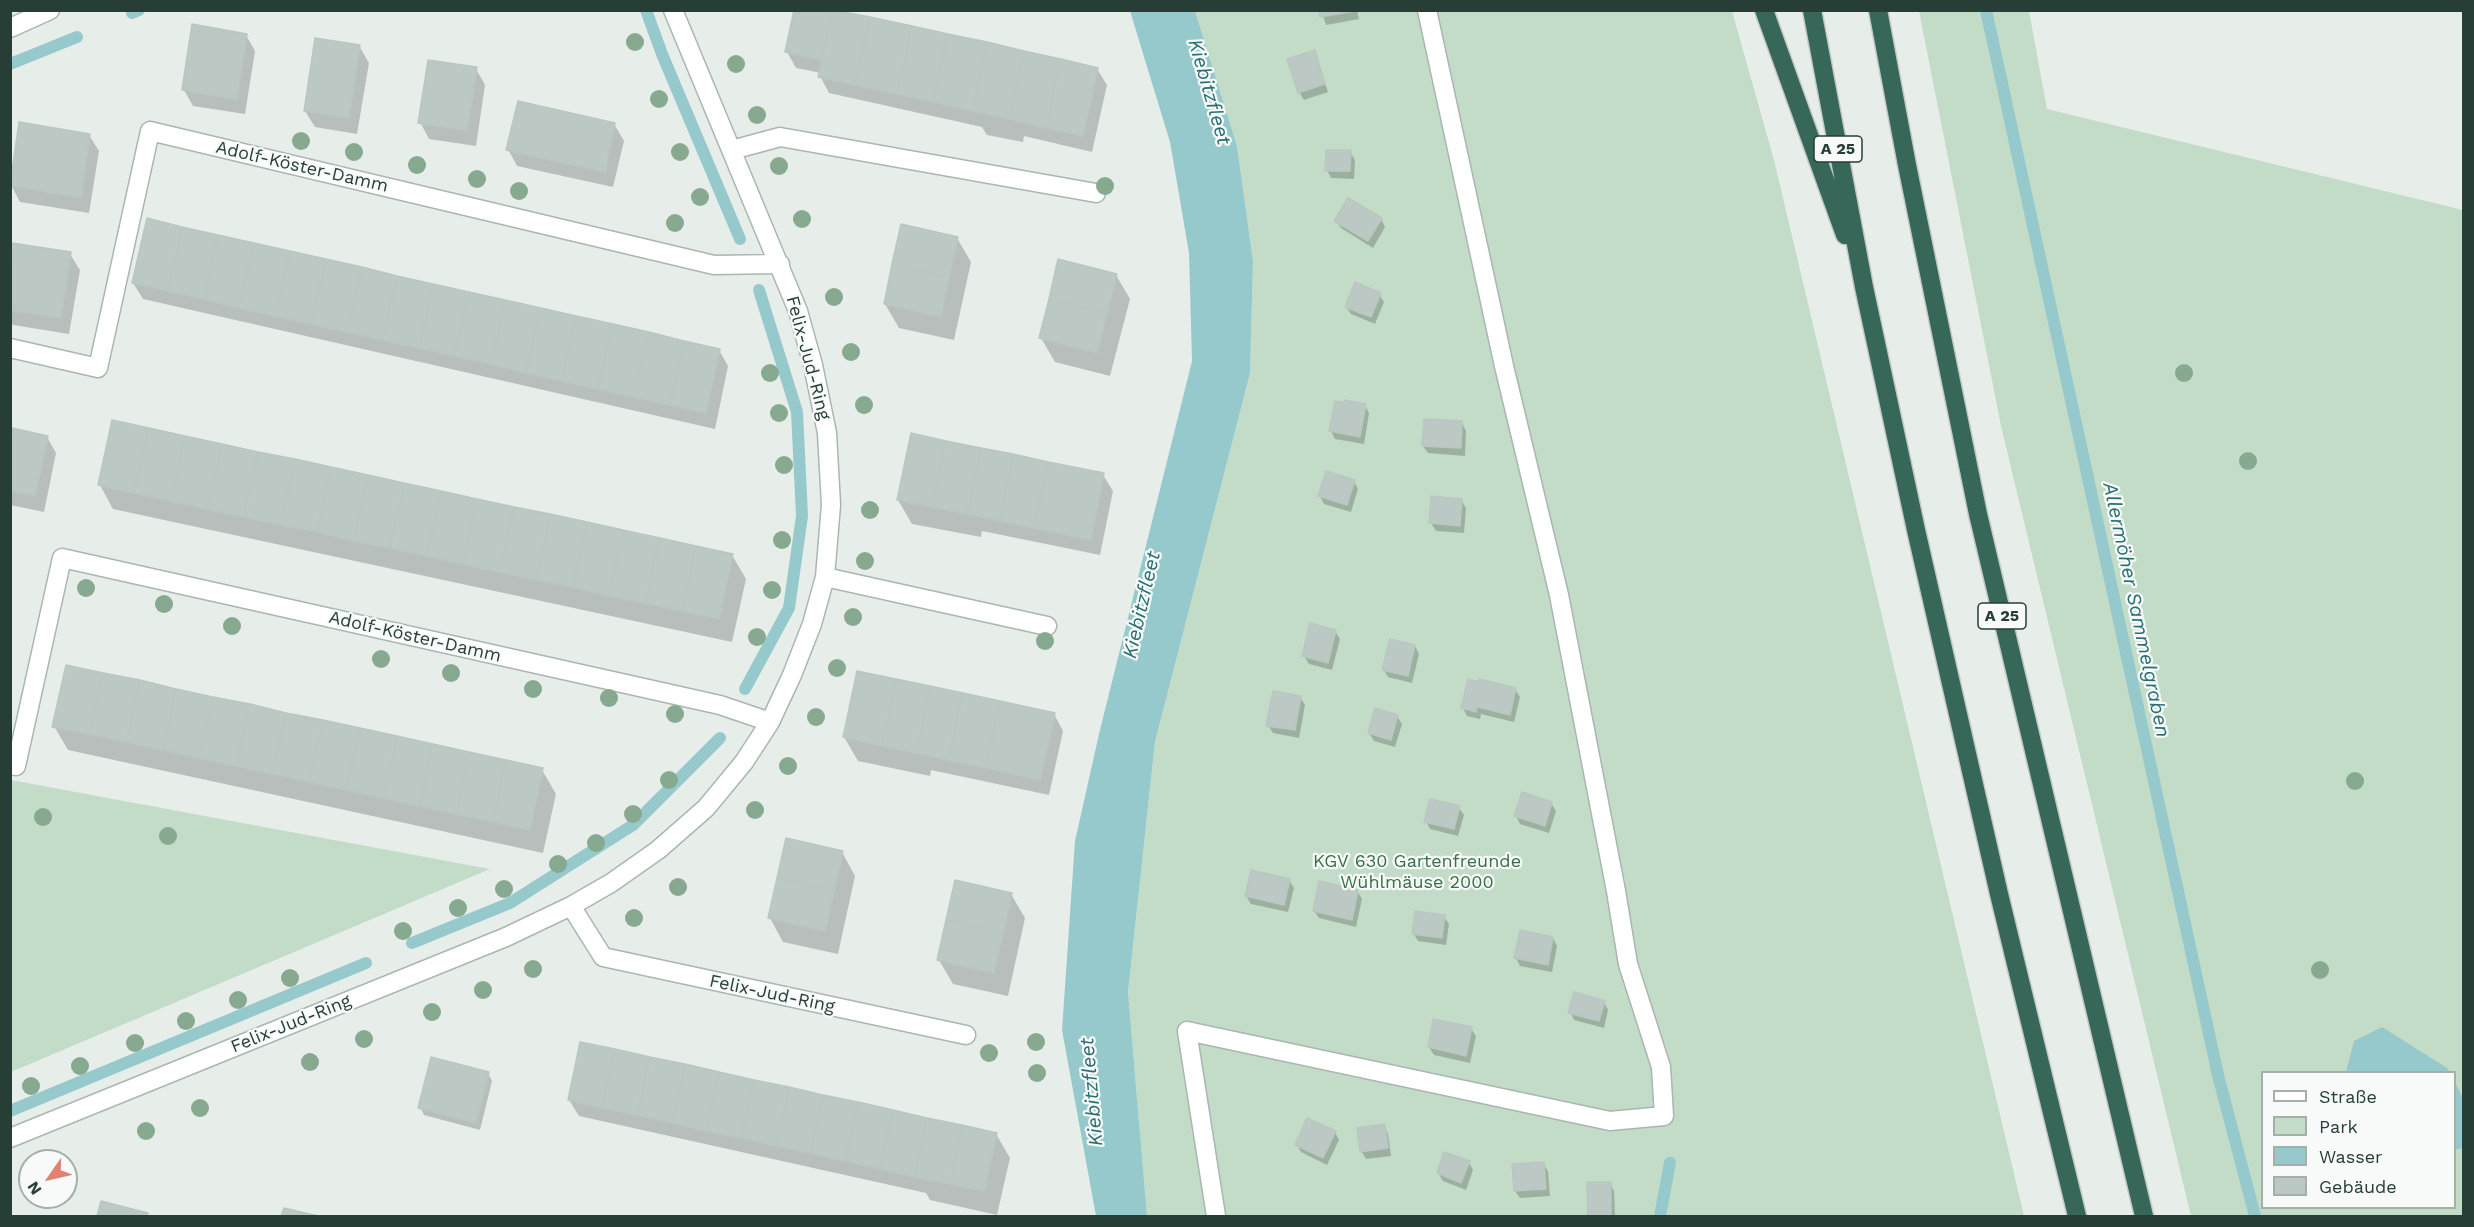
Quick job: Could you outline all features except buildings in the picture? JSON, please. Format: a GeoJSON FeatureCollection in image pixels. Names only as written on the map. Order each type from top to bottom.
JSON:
{"type":"FeatureCollection","features":[{"type":"Feature","properties":{"kind":"highway"},"geometry":{"type":"LineString","coordinates":[[1764,10],[1863,287]]}},
{"type":"Feature","properties":{"kind":"highway","name":"A 25"},"geometry":{"type":"LineString","coordinates":[[1812,10],[1863,287],[1999,894],[2077,1216]]}},
{"type":"Feature","properties":{"kind":"highway","name":"A 25"},"geometry":{"type":"LineString","coordinates":[[1878,10],[1906,165],[1978,514],[2144,1216]]}},
{"type":"Feature","properties":{"kind":"street"},"geometry":{"type":"LineString","coordinates":[[10,28],[50,10]]}},
{"type":"Feature","properties":{"kind":"street","name":"Felix-Jud-Ring"},"geometry":{"type":"LineString","coordinates":[[10,1138],[506,937],[571,906],[611,883],[658,850],[706,808],[744,762],[770,722],[812,624],[825,578],[831,505],[827,433],[813,364],[798,311],[673,10]]}},
{"type":"Feature","properties":{"kind":"street"},"geometry":{"type":"LineString","coordinates":[[1216,1216],[1187,1031],[1610,1121],[1664,1116],[1661,1067],[1628,964],[1559,595],[1504,366],[1427,10]]}},
{"type":"Feature","properties":{"kind":"street","name":"Adolf-Köster-Damm"},"geometry":{"type":"LineString","coordinates":[[10,348],[98,368],[150,131],[714,265],[780,264]]}},
{"type":"Feature","properties":{"kind":"street"},"geometry":{"type":"LineString","coordinates":[[732,150],[780,137],[1096,193]]}},
{"type":"Feature","properties":{"kind":"street","name":"Adolf-Köster-Damm"},"geometry":{"type":"LineString","coordinates":[[10,765],[16,766],[62,558],[720,705],[770,722]]}},
{"type":"Feature","properties":{"kind":"street"},"geometry":{"type":"LineString","coordinates":[[825,578],[1047,626]]}},
{"type":"Feature","properties":{"kind":"street","name":"Felix-Jud-Ring"},"geometry":{"type":"LineString","coordinates":[[571,906],[603,957],[966,1035]]}},
{"type":"Feature","properties":{"kind":"green space","name":"KGV 630 Gartenfreunde Wühlmäuse 2000"},"geometry":{"type":"Polygon","coordinates":[[[1195,11],[1732,11],[1774,160],[2024,1216],[1147,1216],[1128,992],[1155,742],[1250,373],[1253,261],[1237,146],[1195,11]]]}},
{"type":"Feature","properties":{"kind":"green space"},"geometry":{"type":"Polygon","coordinates":[[[1919,11],[2029,11],[2047,109],[2463,210],[2463,1216],[2191,1216],[2001,426],[1919,11]]]}},
{"type":"Feature","properties":{"kind":"green space"},"geometry":{"type":"Polygon","coordinates":[[[11,780],[490,869],[11,1072],[11,780]]]}},
{"type":"Feature","properties":{"kind":"water","name":"Kiebitzfleet"},"geometry":{"type":"Polygon","coordinates":[[[1130,11],[1195,11],[1237,146],[1253,261],[1250,373],[1155,742],[1128,992],[1147,1216],[1096,1216],[1062,1030],[1075,841],[1099,734],[1192,361],[1189,253],[1170,142],[1130,11]]]}},
{"type":"Feature","properties":{"kind":"water"},"geometry":{"type":"Polygon","coordinates":[[[2382,1027],[2449,1071],[2346,1071],[2354,1041],[2382,1027]]]}},
{"type":"Feature","properties":{"kind":"water"},"geometry":{"type":"Polygon","coordinates":[[[2456,1084],[2464,1101],[2463,1148],[2456,1150],[2456,1084]]]}},
{"type":"Feature","properties":{"kind":"waterway"},"geometry":{"type":"LineString","coordinates":[[132,13],[139,10]]}},
{"type":"Feature","properties":{"kind":"waterway"},"geometry":{"type":"LineString","coordinates":[[646,10],[662,54],[740,239]]}},
{"type":"Feature","properties":{"kind":"waterway","name":"Allermöher Sammelgraben"},"geometry":{"type":"LineString","coordinates":[[1986,10],[2218,1075],[2255,1216]]}},
{"type":"Feature","properties":{"kind":"waterway"},"geometry":{"type":"LineString","coordinates":[[10,64],[77,37]]}},
{"type":"Feature","properties":{"kind":"waterway"},"geometry":{"type":"LineString","coordinates":[[745,689],[789,608],[802,516],[797,412],[759,290]]}},
{"type":"Feature","properties":{"kind":"waterway"},"geometry":{"type":"LineString","coordinates":[[412,943],[510,903],[633,825],[720,738]]}},
{"type":"Feature","properties":{"kind":"waterway"},"geometry":{"type":"LineString","coordinates":[[10,1111],[366,963]]}},
{"type":"Feature","properties":{"kind":"waterway"},"geometry":{"type":"LineString","coordinates":[[1660,1216],[1670,1163]]}}]}
